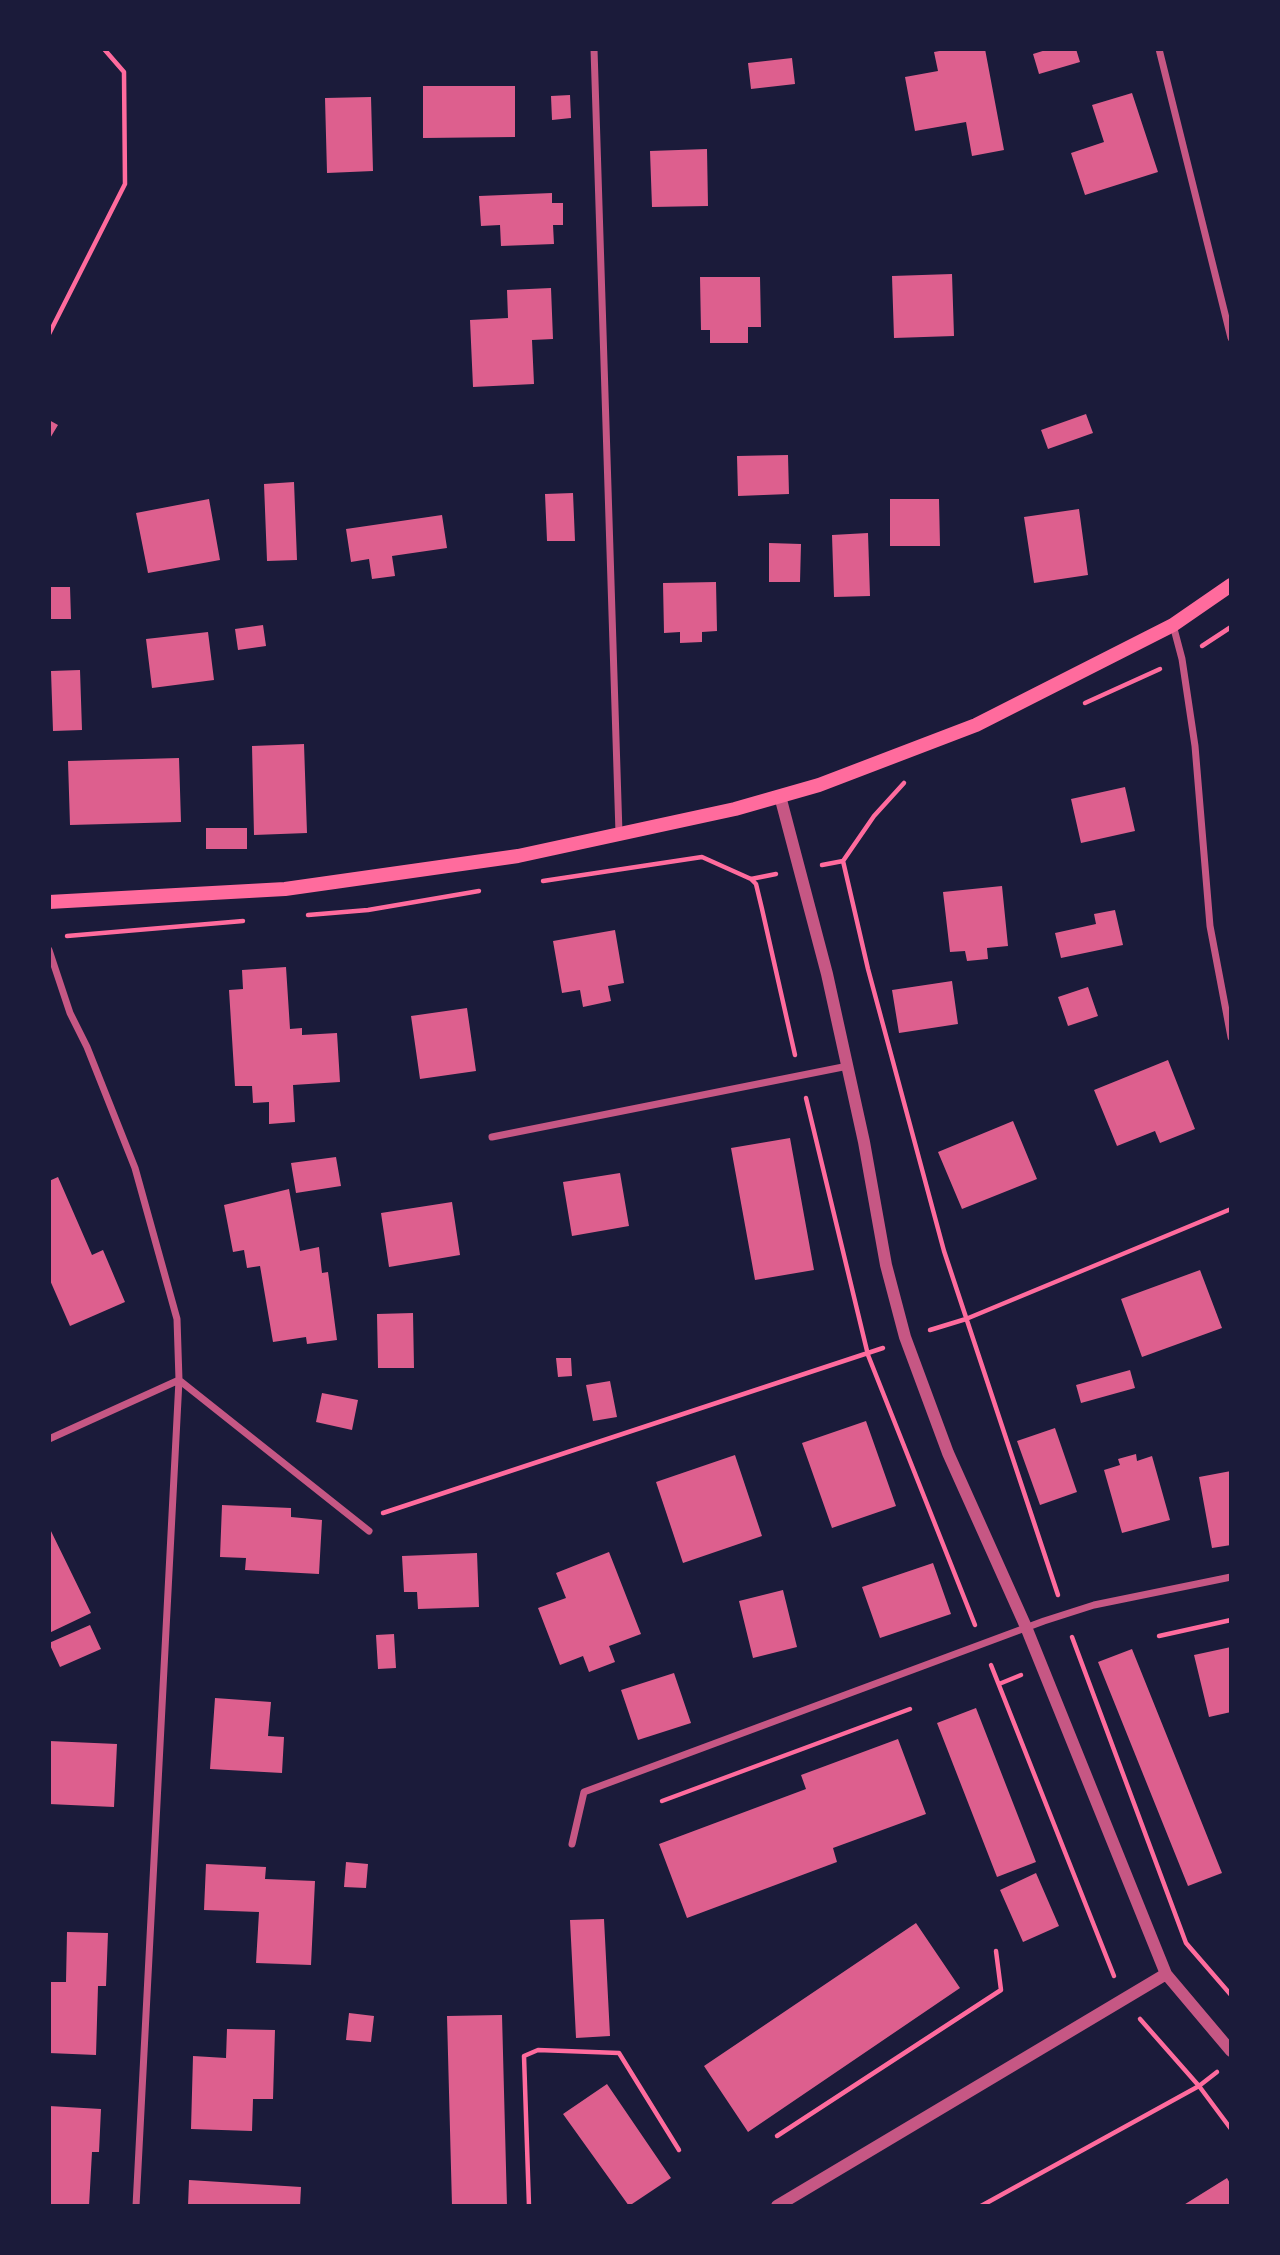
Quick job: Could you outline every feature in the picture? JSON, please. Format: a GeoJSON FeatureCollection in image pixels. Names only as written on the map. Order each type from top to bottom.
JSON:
{"type":"FeatureCollection","features":[{"type":"Feature","properties":{"kind":"main road"},"geometry":{"type":"LineString","coordinates":[[49,902],[285,889],[518,856],[780,796],[819,785],[976,725],[1173,625],[1231,585]]}},
{"type":"Feature","properties":{"kind":"street"},"geometry":{"type":"LineString","coordinates":[[594,49],[619,834]]}},
{"type":"Feature","properties":{"kind":"street"},"geometry":{"type":"LineString","coordinates":[[1159,49],[1231,338]]}},
{"type":"Feature","properties":{"kind":"street"},"geometry":{"type":"LineString","coordinates":[[1173,625],[1182,659],[1195,746],[1210,926],[1231,1037]]}},
{"type":"Feature","properties":{"kind":"street"},"geometry":{"type":"LineString","coordinates":[[780,796],[848,1066],[886,1265],[905,1337],[948,1453],[1026,1627],[1166,1974],[1231,2051]]}},
{"type":"Feature","properties":{"kind":"street"},"geometry":{"type":"LineString","coordinates":[[49,950],[70,1013],[87,1047],[135,1168],[177,1319],[179,1380],[136,2206]]}},
{"type":"Feature","properties":{"kind":"street"},"geometry":{"type":"LineString","coordinates":[[492,1137],[848,1066]]}},
{"type":"Feature","properties":{"kind":"street"},"geometry":{"type":"LineString","coordinates":[[49,1439],[179,1380]]}},
{"type":"Feature","properties":{"kind":"street"},"geometry":{"type":"LineString","coordinates":[[179,1380],[369,1531]]}},
{"type":"Feature","properties":{"kind":"street"},"geometry":{"type":"LineString","coordinates":[[572,1844],[584,1792],[1026,1627],[1130,1597],[1231,1577]]}},
{"type":"Feature","properties":{"kind":"street"},"geometry":{"type":"LineString","coordinates":[[777,2206],[1166,1974]]}},
{"type":"Feature","properties":{"kind":"path"},"geometry":{"type":"LineString","coordinates":[[49,334],[125,184],[124,72],[104,49]]}},
{"type":"Feature","properties":{"kind":"path"},"geometry":{"type":"LineString","coordinates":[[843,861],[871,982],[944,1251],[1064,1615],[1186,1943],[1231,1995]]}},
{"type":"Feature","properties":{"kind":"path"},"geometry":{"type":"LineString","coordinates":[[357,1521],[868,1355],[905,1337],[966,1319],[1231,1209]]}},
{"type":"Feature","properties":{"kind":"path"},"geometry":{"type":"LineString","coordinates":[[1159,1636],[1231,1620]]}},
{"type":"Feature","properties":{"kind":"path"},"geometry":{"type":"LineString","coordinates":[[662,1801],[910,1709]]}},
{"type":"Feature","properties":{"kind":"path"},"geometry":{"type":"LineString","coordinates":[[777,2136],[1001,1990],[996,1951]]}},
{"type":"Feature","properties":{"kind":"path"},"geometry":{"type":"LineString","coordinates":[[529,2206],[524,2056],[538,2050],[619,2053],[680,2150]]}},
{"type":"Feature","properties":{"kind":"path"},"geometry":{"type":"LineString","coordinates":[[981,2206],[1199,2086],[1220,2069]]}},
{"type":"Feature","properties":{"kind":"path"},"geometry":{"type":"LineString","coordinates":[[1199,2086],[1231,2129]]}},
{"type":"Feature","properties":{"kind":"building"},"geometry":{"type":"Polygon","coordinates":[[[985,49],[1004,150],[972,156],[966,122],[915,131],[905,77],[938,71],[934,52],[985,49]]]}},
{"type":"Feature","properties":{"kind":"building"},"geometry":{"type":"Polygon","coordinates":[[[1049,49],[1076,49],[1080,62],[1039,74],[1033,54],[1049,49]]]}},
{"type":"Feature","properties":{"kind":"building"},"geometry":{"type":"Polygon","coordinates":[[[792,58],[795,84],[751,89],[748,63],[792,58]]]}},
{"type":"Feature","properties":{"kind":"building"},"geometry":{"type":"Polygon","coordinates":[[[423,86],[515,86],[515,137],[423,138],[423,86]]]}},
{"type":"Feature","properties":{"kind":"building"},"geometry":{"type":"Polygon","coordinates":[[[1132,93],[1158,172],[1085,195],[1071,153],[1104,142],[1092,105],[1132,93]]]}},
{"type":"Feature","properties":{"kind":"building"},"geometry":{"type":"Polygon","coordinates":[[[570,95],[571,118],[552,120],[551,96],[570,95]]]}},
{"type":"Feature","properties":{"kind":"building"},"geometry":{"type":"Polygon","coordinates":[[[371,97],[373,171],[327,173],[325,98],[371,97]]]}},
{"type":"Feature","properties":{"kind":"building"},"geometry":{"type":"Polygon","coordinates":[[[707,149],[708,206],[652,207],[650,151],[707,149]]]}},
{"type":"Feature","properties":{"kind":"building"},"geometry":{"type":"Polygon","coordinates":[[[552,193],[552,203],[563,203],[563,225],[553,225],[554,244],[501,246],[500,225],[481,226],[479,196],[552,193]]]}},
{"type":"Feature","properties":{"kind":"building"},"geometry":{"type":"Polygon","coordinates":[[[952,274],[954,336],[894,338],[892,276],[952,274]]]}},
{"type":"Feature","properties":{"kind":"building"},"geometry":{"type":"Polygon","coordinates":[[[700,277],[760,277],[761,327],[748,327],[748,343],[710,343],[710,330],[701,330],[700,277]]]}},
{"type":"Feature","properties":{"kind":"building"},"geometry":{"type":"Polygon","coordinates":[[[551,288],[553,339],[532,340],[534,384],[473,387],[470,320],[508,318],[507,290],[551,288]]]}},
{"type":"Feature","properties":{"kind":"building"},"geometry":{"type":"Polygon","coordinates":[[[1086,414],[1093,433],[1048,449],[1041,430],[1086,414]]]}},
{"type":"Feature","properties":{"kind":"building"},"geometry":{"type":"Polygon","coordinates":[[[49,420],[58,425],[49,440],[49,420]]]}},
{"type":"Feature","properties":{"kind":"building"},"geometry":{"type":"Polygon","coordinates":[[[788,455],[789,494],[738,496],[737,456],[788,455]]]}},
{"type":"Feature","properties":{"kind":"building"},"geometry":{"type":"Polygon","coordinates":[[[294,482],[297,560],[267,561],[264,484],[294,482]]]}},
{"type":"Feature","properties":{"kind":"building"},"geometry":{"type":"Polygon","coordinates":[[[573,493],[575,541],[547,541],[545,494],[573,493]]]}},
{"type":"Feature","properties":{"kind":"building"},"geometry":{"type":"Polygon","coordinates":[[[209,499],[220,560],[148,573],[136,513],[209,499]]]}},
{"type":"Feature","properties":{"kind":"building"},"geometry":{"type":"Polygon","coordinates":[[[890,499],[939,499],[940,546],[890,546],[890,499]]]}},
{"type":"Feature","properties":{"kind":"building"},"geometry":{"type":"Polygon","coordinates":[[[1079,509],[1088,575],[1034,583],[1024,517],[1079,509]]]}},
{"type":"Feature","properties":{"kind":"building"},"geometry":{"type":"Polygon","coordinates":[[[442,515],[447,548],[392,556],[395,576],[372,579],[369,559],[351,562],[346,529],[442,515]]]}},
{"type":"Feature","properties":{"kind":"building"},"geometry":{"type":"Polygon","coordinates":[[[868,533],[870,596],[834,597],[832,535],[868,533]]]}},
{"type":"Feature","properties":{"kind":"building"},"geometry":{"type":"Polygon","coordinates":[[[769,543],[801,544],[800,582],[769,582],[769,543]]]}},
{"type":"Feature","properties":{"kind":"building"},"geometry":{"type":"Polygon","coordinates":[[[716,582],[717,631],[702,632],[702,642],[680,643],[680,632],[664,633],[663,583],[716,582]]]}},
{"type":"Feature","properties":{"kind":"building"},"geometry":{"type":"Polygon","coordinates":[[[50,587],[70,587],[71,619],[50,619],[50,587]]]}},
{"type":"Feature","properties":{"kind":"building"},"geometry":{"type":"Polygon","coordinates":[[[263,625],[266,646],[238,650],[235,629],[263,625]]]}},
{"type":"Feature","properties":{"kind":"building"},"geometry":{"type":"Polygon","coordinates":[[[208,632],[214,680],[152,688],[146,639],[208,632]]]}},
{"type":"Feature","properties":{"kind":"building"},"geometry":{"type":"Polygon","coordinates":[[[80,670],[82,730],[53,731],[51,671],[80,670]]]}},
{"type":"Feature","properties":{"kind":"building"},"geometry":{"type":"Polygon","coordinates":[[[304,744],[307,833],[254,835],[252,746],[304,744]]]}},
{"type":"Feature","properties":{"kind":"building"},"geometry":{"type":"Polygon","coordinates":[[[179,758],[181,822],[70,825],[68,761],[179,758]]]}},
{"type":"Feature","properties":{"kind":"building"},"geometry":{"type":"Polygon","coordinates":[[[1125,787],[1135,831],[1081,843],[1071,799],[1125,787]]]}},
{"type":"Feature","properties":{"kind":"building"},"geometry":{"type":"Polygon","coordinates":[[[206,828],[247,828],[247,849],[206,849],[206,828]]]}},
{"type":"Feature","properties":{"kind":"building"},"geometry":{"type":"Polygon","coordinates":[[[1002,886],[1008,946],[987,948],[988,959],[967,961],[965,951],[950,952],[943,892],[1002,886]]]}},
{"type":"Feature","properties":{"kind":"building"},"geometry":{"type":"Polygon","coordinates":[[[1115,910],[1123,945],[1061,958],[1055,933],[1096,924],[1094,914],[1115,910]]]}},
{"type":"Feature","properties":{"kind":"building"},"geometry":{"type":"Polygon","coordinates":[[[615,930],[624,983],[608,986],[611,1001],[583,1007],[580,990],[562,993],[553,941],[615,930]]]}},
{"type":"Feature","properties":{"kind":"building"},"geometry":{"type":"Polygon","coordinates":[[[286,967],[290,1029],[302,1028],[302,1035],[337,1033],[340,1082],[293,1085],[295,1122],[269,1124],[269,1102],[253,1103],[252,1086],[235,1086],[229,990],[243,989],[242,970],[286,967]]]}},
{"type":"Feature","properties":{"kind":"building"},"geometry":{"type":"Polygon","coordinates":[[[952,981],[958,1024],[899,1033],[892,990],[952,981]]]}},
{"type":"Feature","properties":{"kind":"building"},"geometry":{"type":"Polygon","coordinates":[[[1088,987],[1098,1016],[1068,1026],[1058,997],[1088,987]]]}},
{"type":"Feature","properties":{"kind":"building"},"geometry":{"type":"Polygon","coordinates":[[[467,1008],[476,1071],[420,1079],[411,1016],[467,1008]]]}},
{"type":"Feature","properties":{"kind":"building"},"geometry":{"type":"Polygon","coordinates":[[[1168,1060],[1195,1129],[1160,1143],[1155,1131],[1117,1146],[1094,1090],[1168,1060]]]}},
{"type":"Feature","properties":{"kind":"building"},"geometry":{"type":"Polygon","coordinates":[[[1013,1121],[1037,1179],[962,1209],[938,1152],[1013,1121]]]}},
{"type":"Feature","properties":{"kind":"building"},"geometry":{"type":"Polygon","coordinates":[[[790,1138],[814,1270],[755,1280],[731,1148],[790,1138]]]}},
{"type":"Feature","properties":{"kind":"building"},"geometry":{"type":"Polygon","coordinates":[[[336,1157],[341,1186],[296,1193],[291,1163],[336,1157]]]}},
{"type":"Feature","properties":{"kind":"building"},"geometry":{"type":"Polygon","coordinates":[[[620,1173],[629,1226],[572,1236],[563,1182],[620,1173]]]}},
{"type":"Feature","properties":{"kind":"building"},"geometry":{"type":"Polygon","coordinates":[[[58,1177],[92,1255],[103,1250],[125,1302],[70,1326],[49,1278],[49,1181],[58,1177]]]}},
{"type":"Feature","properties":{"kind":"building"},"geometry":{"type":"Polygon","coordinates":[[[289,1189],[300,1251],[319,1247],[322,1273],[328,1272],[337,1340],[307,1344],[306,1337],[273,1342],[260,1266],[247,1268],[244,1250],[233,1252],[224,1205],[289,1189]]]}},
{"type":"Feature","properties":{"kind":"building"},"geometry":{"type":"Polygon","coordinates":[[[452,1202],[460,1255],[389,1267],[381,1213],[452,1202]]]}},
{"type":"Feature","properties":{"kind":"building"},"geometry":{"type":"Polygon","coordinates":[[[1200,1270],[1222,1328],[1142,1357],[1121,1299],[1200,1270]]]}},
{"type":"Feature","properties":{"kind":"building"},"geometry":{"type":"Polygon","coordinates":[[[413,1313],[414,1368],[378,1368],[377,1314],[413,1313]]]}},
{"type":"Feature","properties":{"kind":"building"},"geometry":{"type":"Polygon","coordinates":[[[556,1358],[571,1358],[572,1376],[558,1377],[556,1358]]]}},
{"type":"Feature","properties":{"kind":"building"},"geometry":{"type":"Polygon","coordinates":[[[1130,1370],[1135,1388],[1081,1403],[1076,1385],[1130,1370]]]}},
{"type":"Feature","properties":{"kind":"building"},"geometry":{"type":"Polygon","coordinates":[[[610,1381],[617,1417],[593,1421],[586,1385],[610,1381]]]}},
{"type":"Feature","properties":{"kind":"building"},"geometry":{"type":"Polygon","coordinates":[[[322,1393],[358,1400],[352,1430],[316,1422],[322,1393]]]}},
{"type":"Feature","properties":{"kind":"building"},"geometry":{"type":"Polygon","coordinates":[[[866,1421],[896,1506],[832,1528],[802,1443],[866,1421]]]}},
{"type":"Feature","properties":{"kind":"building"},"geometry":{"type":"Polygon","coordinates":[[[1055,1428],[1077,1492],[1040,1505],[1017,1441],[1055,1428]]]}},
{"type":"Feature","properties":{"kind":"building"},"geometry":{"type":"Polygon","coordinates":[[[1136,1454],[1137,1461],[1152,1456],[1170,1520],[1122,1533],[1104,1470],[1120,1465],[1118,1459],[1136,1454]]]}},
{"type":"Feature","properties":{"kind":"building"},"geometry":{"type":"Polygon","coordinates":[[[735,1455],[762,1536],[683,1563],[656,1482],[735,1455]]]}},
{"type":"Feature","properties":{"kind":"building"},"geometry":{"type":"Polygon","coordinates":[[[1231,1471],[1231,1545],[1212,1548],[1199,1477],[1231,1471]]]}},
{"type":"Feature","properties":{"kind":"building"},"geometry":{"type":"Polygon","coordinates":[[[222,1505],[291,1508],[291,1517],[322,1520],[319,1574],[245,1570],[246,1558],[220,1557],[222,1505]]]}},
{"type":"Feature","properties":{"kind":"building"},"geometry":{"type":"Polygon","coordinates":[[[49,1527],[91,1613],[49,1633],[49,1527]]]}},
{"type":"Feature","properties":{"kind":"building"},"geometry":{"type":"Polygon","coordinates":[[[609,1552],[641,1634],[609,1646],[615,1662],[589,1672],[583,1656],[560,1665],[538,1608],[566,1598],[556,1573],[609,1552]]]}},
{"type":"Feature","properties":{"kind":"building"},"geometry":{"type":"Polygon","coordinates":[[[477,1553],[479,1607],[418,1609],[417,1592],[404,1592],[402,1556],[477,1553]]]}},
{"type":"Feature","properties":{"kind":"building"},"geometry":{"type":"Polygon","coordinates":[[[933,1563],[951,1614],[880,1638],[862,1587],[933,1563]]]}},
{"type":"Feature","properties":{"kind":"building"},"geometry":{"type":"Polygon","coordinates":[[[783,1590],[797,1647],[753,1658],[739,1601],[783,1590]]]}},
{"type":"Feature","properties":{"kind":"building"},"geometry":{"type":"Polygon","coordinates":[[[90,1625],[101,1649],[60,1667],[49,1643],[90,1625]]]}},
{"type":"Feature","properties":{"kind":"building"},"geometry":{"type":"Polygon","coordinates":[[[394,1634],[396,1668],[378,1669],[376,1635],[394,1634]]]}},
{"type":"Feature","properties":{"kind":"building"},"geometry":{"type":"Polygon","coordinates":[[[1231,1647],[1231,1712],[1209,1717],[1194,1655],[1231,1647]]]}},
{"type":"Feature","properties":{"kind":"building"},"geometry":{"type":"Polygon","coordinates":[[[1132,1649],[1222,1873],[1188,1886],[1098,1662],[1132,1649]]]}},
{"type":"Feature","properties":{"kind":"building"},"geometry":{"type":"Polygon","coordinates":[[[674,1673],[691,1723],[638,1740],[621,1690],[674,1673]]]}},
{"type":"Feature","properties":{"kind":"building"},"geometry":{"type":"Polygon","coordinates":[[[215,1698],[271,1702],[268,1736],[284,1737],[282,1773],[210,1769],[215,1698]]]}},
{"type":"Feature","properties":{"kind":"building"},"geometry":{"type":"Polygon","coordinates":[[[976,1708],[1036,1862],[997,1877],[937,1723],[976,1708]]]}},
{"type":"Feature","properties":{"kind":"building"},"geometry":{"type":"Polygon","coordinates":[[[898,1739],[926,1814],[833,1848],[837,1862],[687,1918],[659,1844],[806,1789],[801,1775],[898,1739]]]}},
{"type":"Feature","properties":{"kind":"building"},"geometry":{"type":"Polygon","coordinates":[[[49,1741],[117,1744],[114,1807],[49,1804],[49,1741]]]}},
{"type":"Feature","properties":{"kind":"building"},"geometry":{"type":"Polygon","coordinates":[[[346,1862],[368,1864],[366,1888],[344,1887],[346,1862]]]}},
{"type":"Feature","properties":{"kind":"building"},"geometry":{"type":"Polygon","coordinates":[[[206,1864],[266,1867],[265,1879],[315,1881],[311,1965],[256,1963],[259,1912],[204,1910],[206,1864]]]}},
{"type":"Feature","properties":{"kind":"building"},"geometry":{"type":"Polygon","coordinates":[[[1036,1873],[1059,1926],[1023,1942],[1000,1890],[1036,1873]]]}},
{"type":"Feature","properties":{"kind":"building"},"geometry":{"type":"Polygon","coordinates":[[[604,1919],[610,2036],[576,2038],[570,1920],[604,1919]]]}},
{"type":"Feature","properties":{"kind":"building"},"geometry":{"type":"Polygon","coordinates":[[[916,1923],[960,1988],[748,2132],[704,2066],[916,1923]]]}},
{"type":"Feature","properties":{"kind":"building"},"geometry":{"type":"Polygon","coordinates":[[[67,1932],[108,1933],[106,1986],[98,1986],[96,2055],[49,2053],[49,1982],[66,1982],[67,1932]]]}},
{"type":"Feature","properties":{"kind":"building"},"geometry":{"type":"Polygon","coordinates":[[[349,2013],[374,2016],[371,2042],[346,2040],[349,2013]]]}},
{"type":"Feature","properties":{"kind":"building"},"geometry":{"type":"Polygon","coordinates":[[[502,2015],[507,2206],[452,2206],[447,2016],[502,2015]]]}},
{"type":"Feature","properties":{"kind":"building"},"geometry":{"type":"Polygon","coordinates":[[[227,2029],[275,2030],[273,2099],[253,2099],[252,2131],[191,2129],[193,2056],[226,2058],[227,2029]]]}},
{"type":"Feature","properties":{"kind":"building"},"geometry":{"type":"Polygon","coordinates":[[[607,2084],[671,2178],[629,2206],[563,2114],[607,2084]]]}},
{"type":"Feature","properties":{"kind":"building"},"geometry":{"type":"Polygon","coordinates":[[[49,2106],[101,2109],[99,2152],[92,2152],[89,2206],[49,2206],[49,2106]]]}},
{"type":"Feature","properties":{"kind":"building"},"geometry":{"type":"Polygon","coordinates":[[[1227,2178],[1231,2185],[1231,2206],[1182,2206],[1227,2178]]]}},
{"type":"Feature","properties":{"kind":"building"},"geometry":{"type":"Polygon","coordinates":[[[189,2180],[301,2187],[300,2206],[188,2206],[189,2180]]]}}]}
